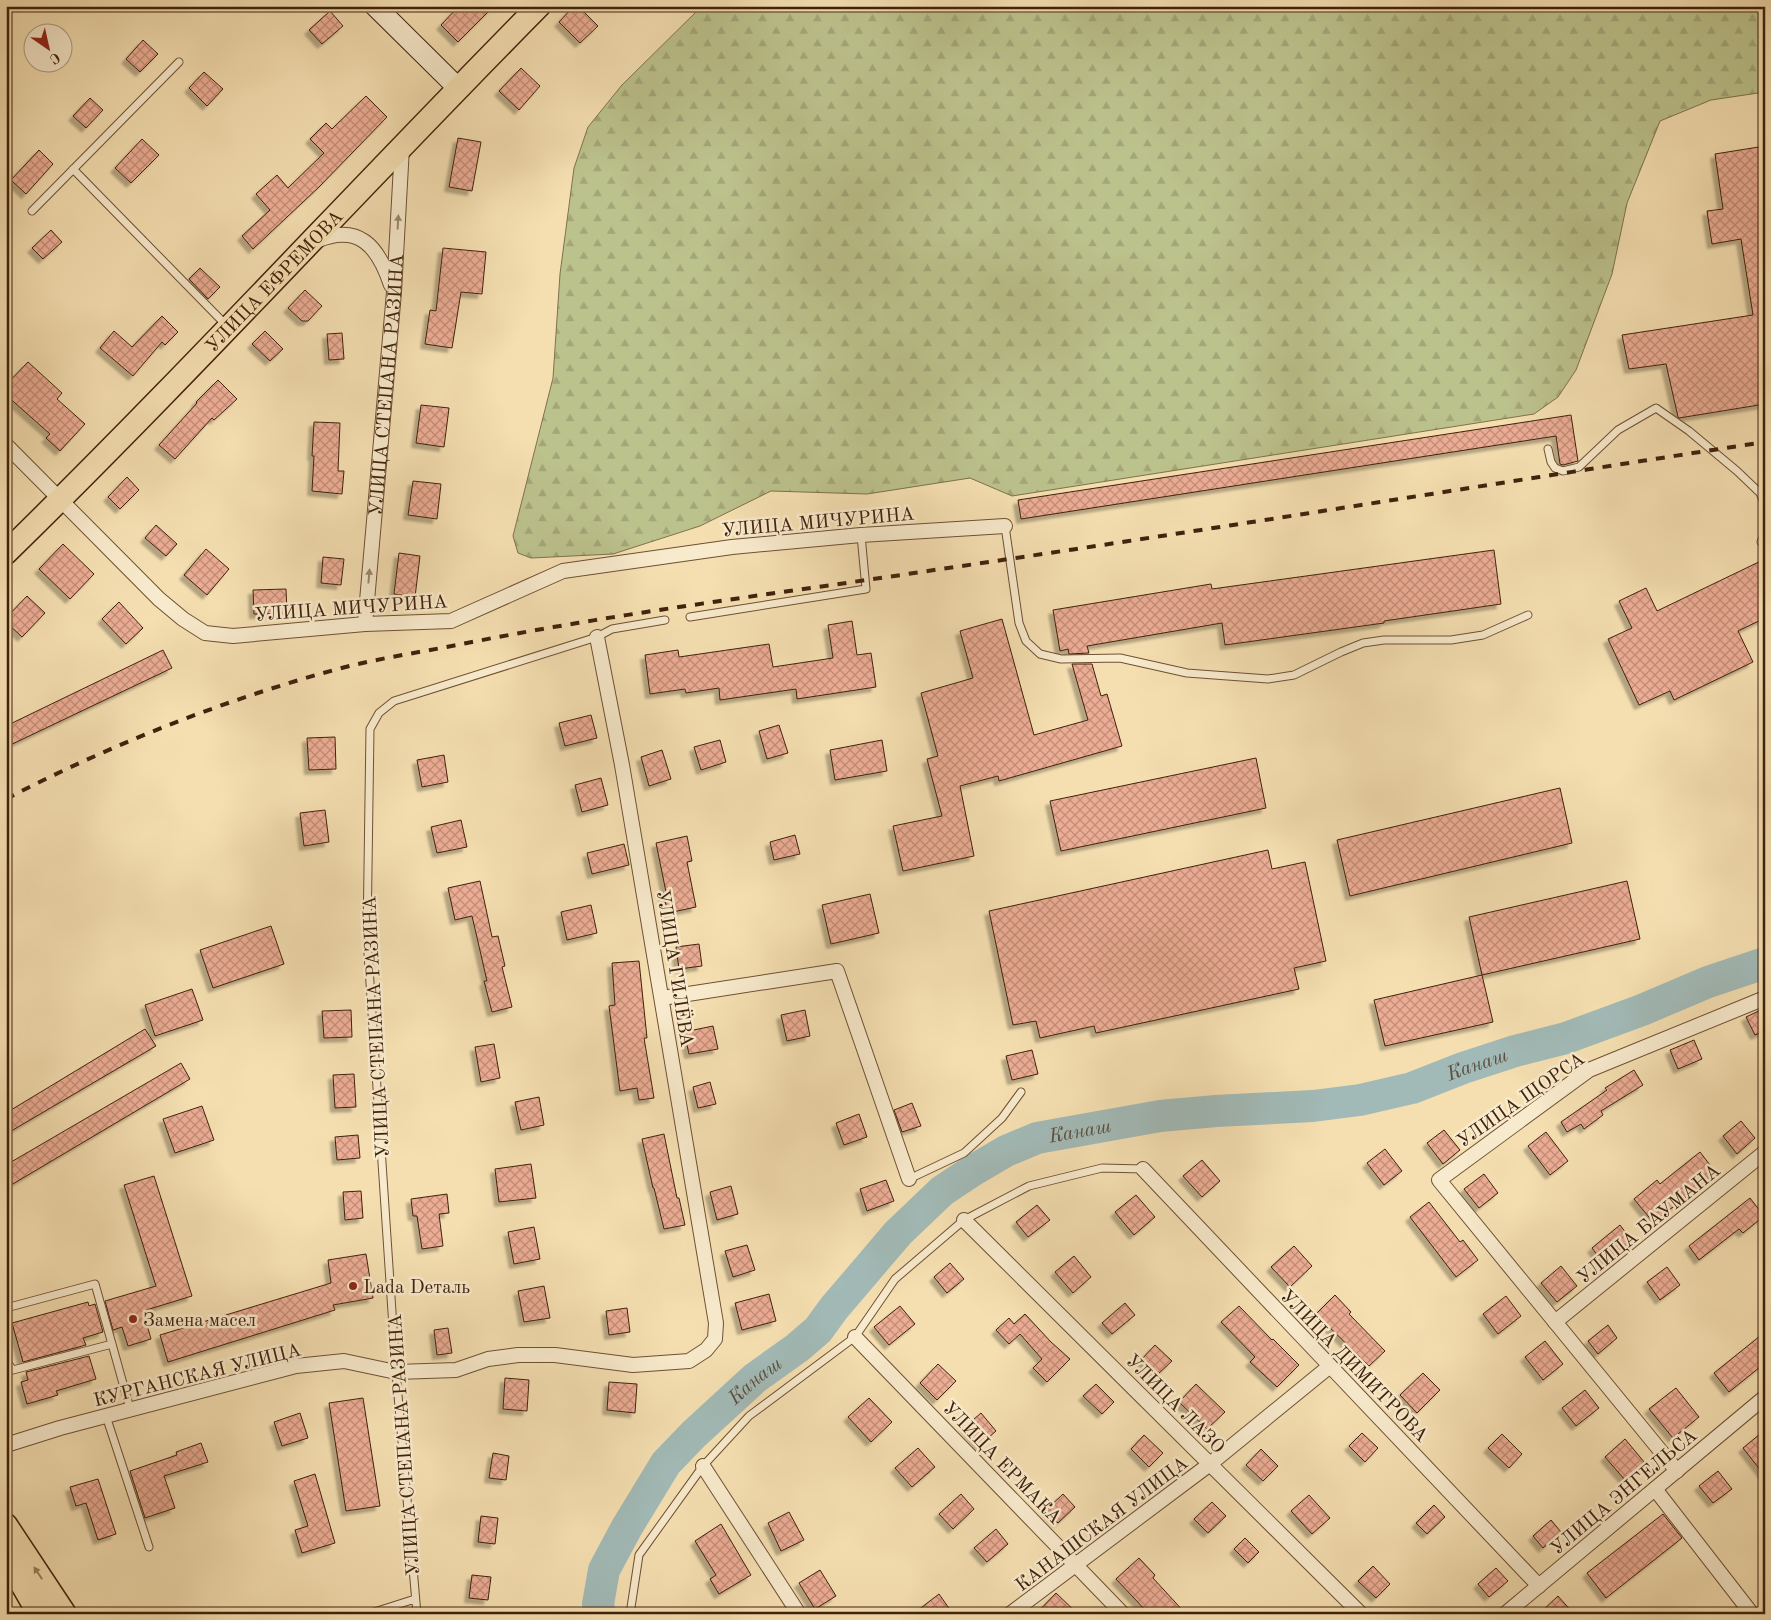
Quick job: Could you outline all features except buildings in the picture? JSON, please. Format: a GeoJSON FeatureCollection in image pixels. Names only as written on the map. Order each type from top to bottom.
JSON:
{"type":"FeatureCollection","features":[{"type":"Feature","properties":{"kind":"main road"},"geometry":{"type":"LineString","coordinates":[[375,6],[458,88]]}},
{"type":"Feature","properties":{"kind":"main road","name":"УЛИЦА ЕФРЕМОВА"},"geometry":{"type":"LineString","coordinates":[[6,553],[310,244],[402,146],[539,6]]}},
{"type":"Feature","properties":{"kind":"main road"},"geometry":{"type":"LineString","coordinates":[[6,1525],[65,1614]]}},
{"type":"Feature","properties":{"kind":"main road"},"geometry":{"type":"LineString","coordinates":[[6,1557],[39,1614]]}},
{"type":"Feature","properties":{"kind":"street","name":"УЛИЦА СТЕПАНА РАЗИНА"},"geometry":{"type":"LineString","coordinates":[[365,624],[394,292],[402,146]]}},
{"type":"Feature","properties":{"kind":"street"},"geometry":{"type":"LineString","coordinates":[[310,244],[328,236],[336,235],[345,234],[361,238],[373,248],[384,264],[394,292]]}},
{"type":"Feature","properties":{"kind":"street","name":"УЛИЦА МИЧУРИНА"},"geometry":{"type":"LineString","coordinates":[[6,446],[159,599],[183,619],[206,632],[233,636],[365,624],[451,621],[563,571],[732,547],[861,535],[1005,526]]}},
{"type":"Feature","properties":{"kind":"street","name":"УЛИЦА ГИЛЁВА"},"geometry":{"type":"LineString","coordinates":[[597,637],[622,765],[712,1306]]}},
{"type":"Feature","properties":{"kind":"street"},"geometry":{"type":"LineString","coordinates":[[662,998],[837,971],[909,1179]]}},
{"type":"Feature","properties":{"kind":"street","name":"УЛИЦА ЩОРСА"},"geometry":{"type":"LineString","coordinates":[[1556,1322],[1439,1180],[1589,1070],[1765,998]]}},
{"type":"Feature","properties":{"kind":"street","name":"УЛИЦА БАУМАНА"},"geometry":{"type":"LineString","coordinates":[[1556,1322],[1765,1152]]}},
{"type":"Feature","properties":{"kind":"street","name":"УЛИЦА ДИМИТРОВА"},"geometry":{"type":"LineString","coordinates":[[1143,1169],[1539,1586]]}},
{"type":"Feature","properties":{"kind":"street","name":"УЛИЦА ЛАЗО"},"geometry":{"type":"LineString","coordinates":[[964,1220],[1361,1614]]}},
{"type":"Feature","properties":{"kind":"street","name":"КУРГАНСКАЯ УЛИЦА"},"geometry":{"type":"LineString","coordinates":[[6,1445],[60,1428],[296,1366],[344,1361],[396,1372],[456,1370],[488,1359],[518,1355],[556,1355],[633,1365],[689,1361],[706,1350],[715,1339],[716,1323],[712,1306]]}},
{"type":"Feature","properties":{"kind":"street"},"geometry":{"type":"LineString","coordinates":[[1556,1322],[1677,1471]]}},
{"type":"Feature","properties":{"kind":"street","name":"УЛИЦА ЕРМАКА"},"geometry":{"type":"LineString","coordinates":[[855,1337],[1123,1614]]}},
{"type":"Feature","properties":{"kind":"street","name":"КАНАШСКАЯ УЛИЦА"},"geometry":{"type":"LineString","coordinates":[[1010,1614],[1210,1464],[1330,1366]]}},
{"type":"Feature","properties":{"kind":"street","name":"УЛИЦА ЭНГЕЛЬСА"},"geometry":{"type":"LineString","coordinates":[[1505,1614],[1765,1397]]}},
{"type":"Feature","properties":{"kind":"street"},"geometry":{"type":"LineString","coordinates":[[704,1466],[799,1614]]}},
{"type":"Feature","properties":{"kind":"street"},"geometry":{"type":"LineString","coordinates":[[1655,1490],[1752,1614]]}},
{"type":"Feature","properties":{"kind":"lane"},"geometry":{"type":"LineString","coordinates":[[32,210],[178,62]]}},
{"type":"Feature","properties":{"kind":"lane"},"geometry":{"type":"LineString","coordinates":[[73,169],[228,327]]}},
{"type":"Feature","properties":{"kind":"lane"},"geometry":{"type":"LineString","coordinates":[[1548,448],[1551,462],[1555,468],[1563,471],[1579,467],[1618,430],[1656,408],[1689,431],[1737,471],[1760,492],[1765,505]]}},
{"type":"Feature","properties":{"kind":"lane","name":"УЛИЦА МИЧУРИНА"},"geometry":{"type":"LineString","coordinates":[[1005,526],[1019,623],[1026,641],[1040,654],[1061,659],[1120,658],[1187,673],[1268,679],[1294,675],[1363,643],[1384,640],[1451,640],[1482,635],[1528,615]]}},
{"type":"Feature","properties":{"kind":"lane"},"geometry":{"type":"LineString","coordinates":[[1761,542],[1765,533]]}},
{"type":"Feature","properties":{"kind":"lane"},"geometry":{"type":"LineString","coordinates":[[690,617],[866,589],[861,535]]}},
{"type":"Feature","properties":{"kind":"lane","name":"УЛИЦА СТЕПАНА РАЗИНА"},"geometry":{"type":"LineString","coordinates":[[416,1614],[396,1372],[367,938],[370,729],[380,713],[394,701],[597,637],[612,629],[665,620]]}},
{"type":"Feature","properties":{"kind":"lane"},"geometry":{"type":"LineString","coordinates":[[909,1179],[964,1153],[1002,1118],[1021,1092]]}},
{"type":"Feature","properties":{"kind":"lane"},"geometry":{"type":"LineString","coordinates":[[630,1614],[639,1555],[704,1466],[750,1416],[855,1337],[895,1279],[964,1220],[1029,1186],[1102,1168],[1143,1169]]}},
{"type":"Feature","properties":{"kind":"lane"},"geometry":{"type":"LineString","coordinates":[[6,1308],[95,1284],[130,1410]]}},
{"type":"Feature","properties":{"kind":"lane"},"geometry":{"type":"LineString","coordinates":[[6,1361],[13,1370],[112,1344]]}},
{"type":"Feature","properties":{"kind":"lane"},"geometry":{"type":"LineString","coordinates":[[106,1416],[150,1547]]}},
{"type":"Feature","properties":{"kind":"lane"},"geometry":{"type":"LineString","coordinates":[[368,1614],[415,1599]]}},
{"type":"Feature","properties":{"kind":"green space"},"geometry":{"type":"Polygon","coordinates":[[[702,6],[1765,6],[1765,92],[1711,100],[1660,121],[1627,203],[1612,274],[1576,370],[1558,397],[1534,414],[1012,496],[970,478],[867,494],[771,491],[700,526],[613,554],[531,558],[518,553],[513,536],[553,378],[560,274],[574,168],[588,127],[622,85],[702,6]]]}},
{"type":"Feature","properties":{"kind":"waterway","name":"Канаш"},"geometry":{"type":"LineString","coordinates":[[600,1614],[598,1604],[604,1570],[627,1527],[666,1463],[694,1434],[755,1378],[797,1348],[818,1330],[834,1308],[898,1233],[942,1191],[1006,1151],[1037,1138],[1160,1116],[1313,1106],[1360,1100],[1412,1088],[1463,1068],[1515,1051],[1566,1038],[1642,1010],[1708,982],[1765,963]]}},
{"type":"Feature","properties":{"kind":"railway"},"geometry":{"type":"LineString","coordinates":[[6,799],[85,760],[208,710],[292,682],[384,659],[644,612],[1147,538],[1765,442]]}},
{"type":"Feature","properties":{"kind":"place","name":"Lada Dеталь"},"geometry":{"type":"Point","coordinates":[353,1286]}},
{"type":"Feature","properties":{"kind":"place","name":"Замена масел"},"geometry":{"type":"Point","coordinates":[133,1319]}}]}
